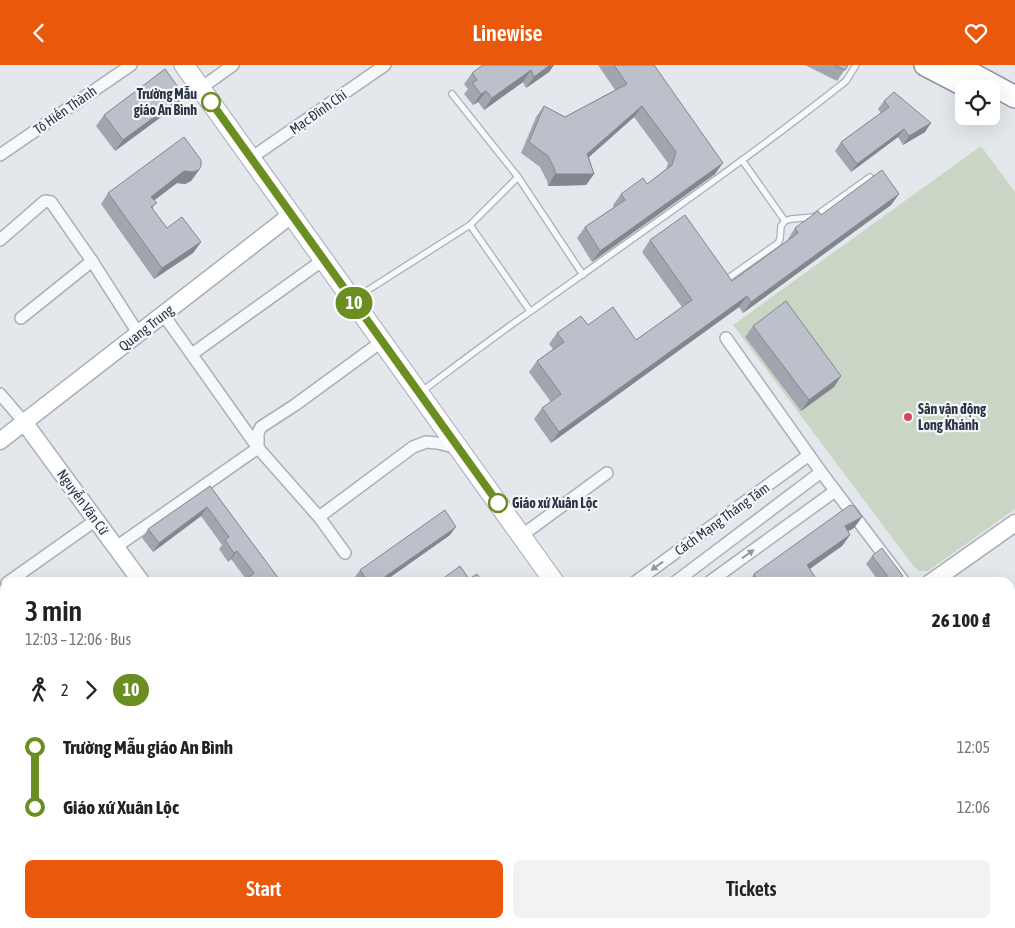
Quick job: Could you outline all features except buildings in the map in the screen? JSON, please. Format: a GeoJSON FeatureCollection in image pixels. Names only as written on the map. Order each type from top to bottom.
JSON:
{"type":"FeatureCollection","features":[{"type":"Feature","properties":{"kind":"highway"},"geometry":{"type":"LineString","coordinates":[[925,65],[955,81]]}},
{"type":"Feature","properties":{"kind":"highway"},"geometry":{"type":"LineString","coordinates":[[956,65],[1015,97]]}},
{"type":"Feature","properties":{"kind":"highway"},"geometry":{"type":"LineString","coordinates":[[1000,104],[1015,111]]}},
{"type":"Feature","properties":{"kind":"main road"},"geometry":{"type":"LineString","coordinates":[[184,65],[550,577]]}},
{"type":"Feature","properties":{"kind":"street","name":"Tô Hiến Thành"},"geometry":{"type":"LineString","coordinates":[[0,155],[131,65]]}},
{"type":"Feature","properties":{"kind":"street"},"geometry":{"type":"LineString","coordinates":[[201,88],[233,65]]}},
{"type":"Feature","properties":{"kind":"street","name":"Mạc Đĩnh Chi"},"geometry":{"type":"LineString","coordinates":[[251,158],[385,65]]}},
{"type":"Feature","properties":{"kind":"street"},"geometry":{"type":"LineString","coordinates":[[0,240],[44,201],[52,204],[92,261],[138,333]]}},
{"type":"Feature","properties":{"kind":"street","name":"Quang Trung"},"geometry":{"type":"LineString","coordinates":[[0,441],[291,215]]}},
{"type":"Feature","properties":{"kind":"street"},"geometry":{"type":"LineString","coordinates":[[192,354],[323,260]]}},
{"type":"Feature","properties":{"kind":"street"},"geometry":{"type":"LineString","coordinates":[[21,318],[92,261]]}},
{"type":"Feature","properties":{"kind":"street"},"geometry":{"type":"LineString","coordinates":[[163,314],[258,448],[319,517],[345,553]]}},
{"type":"Feature","properties":{"kind":"street"},"geometry":{"type":"LineString","coordinates":[[726,338],[821,472],[900,577]]}},
{"type":"Feature","properties":{"kind":"street"},"geometry":{"type":"LineString","coordinates":[[258,448],[257,438],[261,427],[295,405],[377,345],[383,343]]}},
{"type":"Feature","properties":{"kind":"street"},"geometry":{"type":"LineString","coordinates":[[0,395],[24,422]]}},
{"type":"Feature","properties":{"kind":"street","name":"Nguyễn Văn Cừ"},"geometry":{"type":"LineString","coordinates":[[24,422],[138,577]]}},
{"type":"Feature","properties":{"kind":"street"},"geometry":{"type":"LineString","coordinates":[[319,517],[413,447],[426,442],[458,448]]}},
{"type":"Feature","properties":{"kind":"street"},"geometry":{"type":"LineString","coordinates":[[116,547],[258,448]]}},
{"type":"Feature","properties":{"kind":"street","name":"Cách Mạng Tháng Tám"},"geometry":{"type":"LineString","coordinates":[[642,577],[809,455]]}},
{"type":"Feature","properties":{"kind":"street","name":"Cách Mạng Tháng Tám"},"geometry":{"type":"LineString","coordinates":[[682,577],[821,472]]}},
{"type":"Feature","properties":{"kind":"street"},"geometry":{"type":"LineString","coordinates":[[522,536],[606,473]]}},
{"type":"Feature","properties":{"kind":"street"},"geometry":{"type":"LineString","coordinates":[[716,577],[835,491]]}},
{"type":"Feature","properties":{"kind":"street"},"geometry":{"type":"LineString","coordinates":[[15,577],[96,520]]}},
{"type":"Feature","properties":{"kind":"street"},"geometry":{"type":"LineString","coordinates":[[938,577],[1015,523]]}},
{"type":"Feature","properties":{"kind":"lane"},"geometry":{"type":"LineString","coordinates":[[419,393],[530,311],[742,160],[846,81],[856,65]]}},
{"type":"Feature","properties":{"kind":"lane"},"geometry":{"type":"LineString","coordinates":[[452,94],[518,177],[582,275]]}},
{"type":"Feature","properties":{"kind":"lane"},"geometry":{"type":"LineString","coordinates":[[742,160],[785,221]]}},
{"type":"Feature","properties":{"kind":"lane"},"geometry":{"type":"LineString","coordinates":[[718,166],[724,173]]}},
{"type":"Feature","properties":{"kind":"lane"},"geometry":{"type":"LineString","coordinates":[[352,300],[470,225],[518,177]]}},
{"type":"Feature","properties":{"kind":"lane"},"geometry":{"type":"LineString","coordinates":[[727,279],[778,243],[781,226],[785,221],[814,217],[870,177]]}},
{"type":"Feature","properties":{"kind":"lane"},"geometry":{"type":"LineString","coordinates":[[470,225],[530,311]]}},
{"type":"Feature","properties":{"kind":"green space","name":"Sân vận động Long Khánh"},"geometry":{"type":"Polygon","coordinates":[[[981,146],[1015,192],[1015,509],[928,571],[920,571],[914,567],[733,325],[981,146]]]}},
{"type":"Feature","properties":{"kind":"bus line","name":"10"},"geometry":{"type":"LineString","coordinates":[[211,102],[498,503]]}},
{"type":"Feature","properties":{"kind":"place","name":"Trường Mẫu giáo An Bình"},"geometry":{"type":"Point","coordinates":[211,102]}},
{"type":"Feature","properties":{"kind":"place","name":"Sân vận động Long Khánh"},"geometry":{"type":"Point","coordinates":[908,417]}},
{"type":"Feature","properties":{"kind":"place","name":"Giáo xứ Xuân Lộc"},"geometry":{"type":"Point","coordinates":[498,503]}}]}
